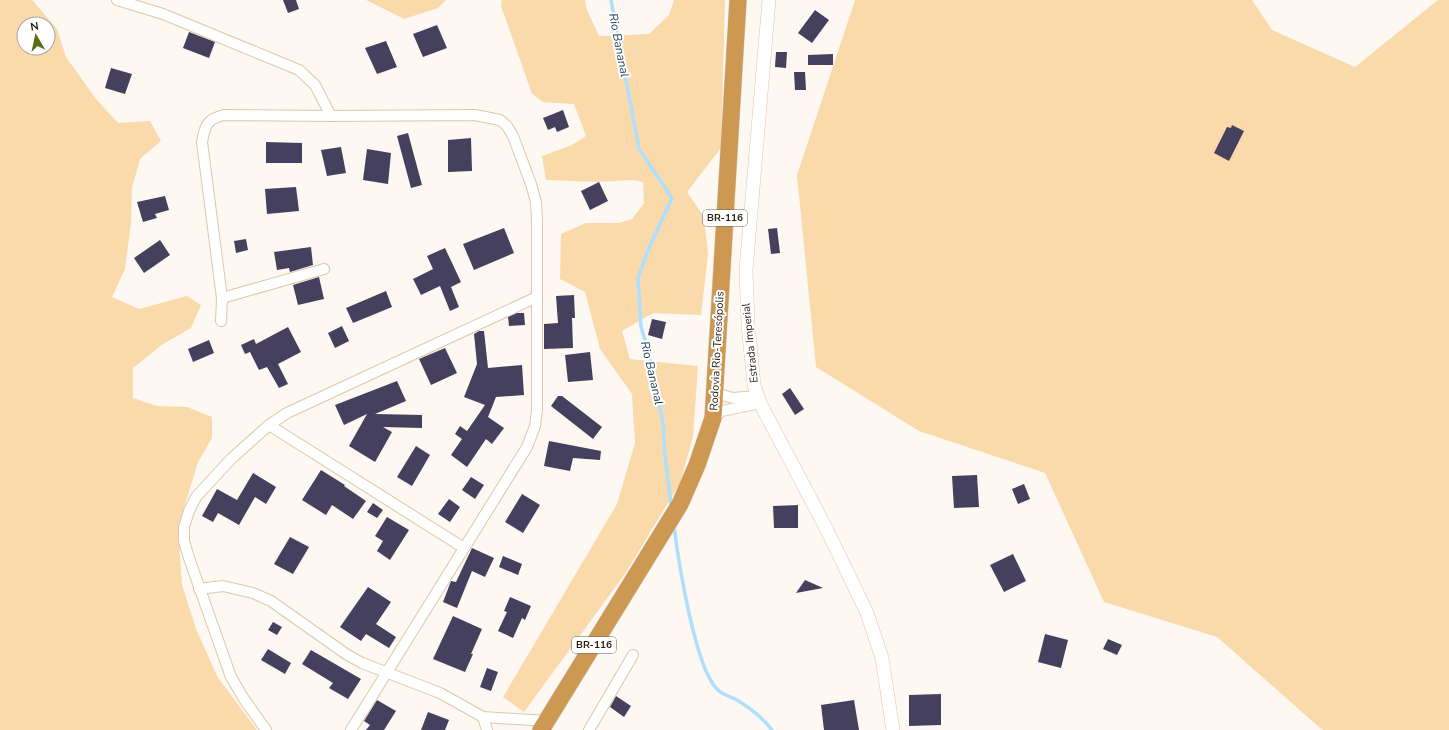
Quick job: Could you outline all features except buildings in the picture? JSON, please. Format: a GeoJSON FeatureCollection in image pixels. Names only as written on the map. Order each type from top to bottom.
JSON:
{"type":"FeatureCollection","features":[{"type":"Feature","properties":{"kind":"highway","name":"Rodovia Rio-Teresópolis"},"geometry":{"type":"LineString","coordinates":[[544,726],[680,504],[697,465],[713,418],[716,341],[738,0]]}},
{"type":"Feature","properties":{"kind":"street"},"geometry":{"type":"LineString","coordinates":[[117,0],[163,14],[299,70],[315,85],[331,116]]}},
{"type":"Feature","properties":{"kind":"street","name":"Estrada Imperial"},"geometry":{"type":"LineString","coordinates":[[769,0],[746,270],[748,324],[754,385],[759,400],[826,528],[867,613],[882,658],[893,730]]}},
{"type":"Feature","properties":{"kind":"street"},"geometry":{"type":"LineString","coordinates":[[221,321],[222,298],[202,142],[205,126],[215,117],[224,115],[475,116],[500,120],[507,126],[515,143],[536,202],[538,384],[535,426],[527,447],[351,730]]}},
{"type":"Feature","properties":{"kind":"street"},"geometry":{"type":"LineString","coordinates":[[222,298],[324,269]]}},
{"type":"Feature","properties":{"kind":"street"},"geometry":{"type":"LineString","coordinates":[[266,730],[244,699],[231,677],[199,589],[184,541],[184,527],[189,511],[196,497],[250,441],[269,425],[287,413],[537,297]]}},
{"type":"Feature","properties":{"kind":"street"},"geometry":{"type":"LineString","coordinates":[[715,394],[733,398],[759,400]]}},
{"type":"Feature","properties":{"kind":"street"},"geometry":{"type":"LineString","coordinates":[[713,418],[722,411],[759,400]]}},
{"type":"Feature","properties":{"kind":"street"},"geometry":{"type":"LineString","coordinates":[[269,425],[464,548]]}},
{"type":"Feature","properties":{"kind":"street"},"geometry":{"type":"LineString","coordinates":[[199,589],[223,586],[253,593],[271,601],[346,654],[386,673],[440,693],[482,717],[544,726]]}},
{"type":"Feature","properties":{"kind":"street"},"geometry":{"type":"LineString","coordinates":[[589,730],[633,655]]}},
{"type":"Feature","properties":{"kind":"street"},"geometry":{"type":"LineString","coordinates":[[482,717],[487,730]]}},
{"type":"Feature","properties":{"kind":"shaded area"},"geometry":{"type":"Polygon","coordinates":[[[0,0],[32,0],[46,16],[16,16],[16,56],[56,56],[56,28],[66,57],[96,99],[118,123],[150,121],[161,141],[140,159],[132,188],[131,223],[125,269],[112,297],[139,309],[187,296],[201,305],[191,328],[163,344],[133,368],[133,398],[157,406],[187,407],[212,417],[212,438],[198,462],[178,527],[182,585],[196,629],[217,676],[257,730],[0,730],[0,0]]]}},
{"type":"Feature","properties":{"kind":"shaded area"},"geometry":{"type":"Polygon","coordinates":[[[366,0],[446,0],[438,8],[404,19],[366,0]]]}},
{"type":"Feature","properties":{"kind":"shaded area"},"geometry":{"type":"Polygon","coordinates":[[[502,0],[585,0],[587,10],[599,36],[649,34],[669,15],[674,0],[725,0],[721,148],[687,192],[704,217],[708,254],[701,315],[653,313],[622,331],[630,359],[698,366],[693,437],[680,483],[625,574],[524,712],[503,697],[617,504],[635,443],[632,394],[600,349],[585,292],[560,279],[561,234],[586,223],[619,223],[632,219],[644,203],[643,182],[632,180],[599,182],[546,180],[542,156],[572,145],[586,136],[574,104],[543,102],[532,94],[501,6],[502,0]]]}},
{"type":"Feature","properties":{"kind":"shaded area"},"geometry":{"type":"Polygon","coordinates":[[[855,0],[1252,0],[1272,30],[1355,67],[1438,0],[1449,0],[1449,730],[1324,730],[1320,728],[1217,637],[1104,602],[1045,473],[919,431],[816,367],[797,175],[855,0]]]}},
{"type":"Feature","properties":{"kind":"waterway","name":"Rio Bananal"},"geometry":{"type":"LineString","coordinates":[[611,0],[639,149],[672,198],[648,250],[638,278],[641,327],[648,350],[663,423],[671,506]]}},
{"type":"Feature","properties":{"kind":"waterway","name":"Rio Bananal"},"geometry":{"type":"LineString","coordinates":[[674,526],[679,562],[695,638],[710,679],[720,692],[737,700],[751,710],[765,721],[772,730]]}}]}
